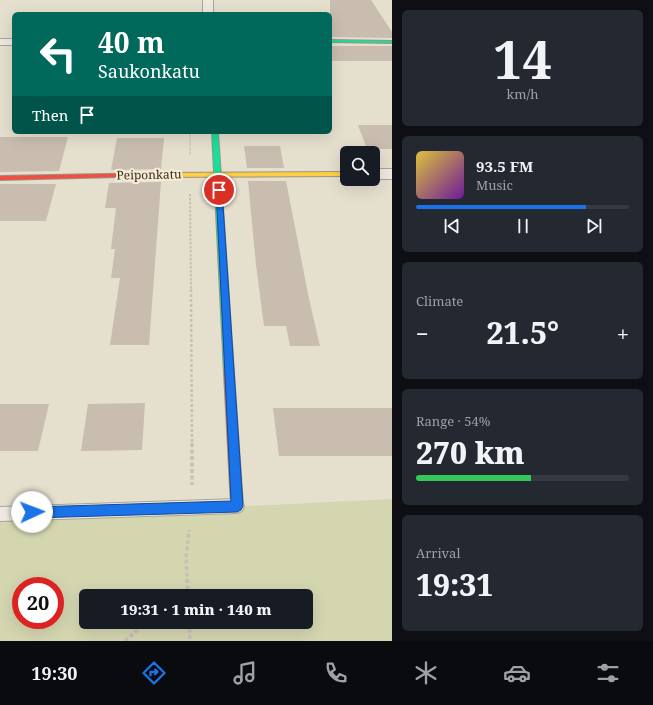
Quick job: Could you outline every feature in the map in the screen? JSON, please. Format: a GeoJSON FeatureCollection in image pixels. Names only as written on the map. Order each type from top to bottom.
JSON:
{"type":"FeatureCollection","features":[{"type":"Feature","properties":{"kind":"street"},"geometry":{"type":"LineString","coordinates":[[208,0],[208,12]]}},
{"type":"Feature","properties":{"kind":"street"},"geometry":{"type":"LineString","coordinates":[[332,41],[392,42]]}},
{"type":"Feature","properties":{"kind":"street"},"geometry":{"type":"LineString","coordinates":[[0,42],[12,42]]}},
{"type":"Feature","properties":{"kind":"street"},"geometry":{"type":"LineString","coordinates":[[215,134],[237,506]]}},
{"type":"Feature","properties":{"kind":"street","name":"Peiponkatu"},"geometry":{"type":"LineString","coordinates":[[0,178],[340,174]]}},
{"type":"Feature","properties":{"kind":"street"},"geometry":{"type":"LineString","coordinates":[[380,174],[392,174]]}},
{"type":"Feature","properties":{"kind":"lane"},"geometry":{"type":"LineString","coordinates":[[0,514],[237,506]]}},
{"type":"Feature","properties":{"kind":"path"},"geometry":{"type":"LineString","coordinates":[[190,134],[192,493]]}},
{"type":"Feature","properties":{"kind":"path"},"geometry":{"type":"LineString","coordinates":[[187,589],[186,558],[190,523]]}},
{"type":"Feature","properties":{"kind":"path"},"geometry":{"type":"LineString","coordinates":[[125,641],[139,629]]}},
{"type":"Feature","properties":{"kind":"path"},"geometry":{"type":"LineString","coordinates":[[189,629],[190,641]]}},
{"type":"Feature","properties":{"kind":"green space"},"geometry":{"type":"Polygon","coordinates":[[[392,499],[392,641],[0,641],[0,515],[185,509],[392,499]]]}},
{"type":"Feature","properties":{"kind":"building"},"geometry":{"type":"Polygon","coordinates":[[[330,0],[371,0],[392,32],[392,38],[332,37],[332,12],[330,12],[330,0]]]}},
{"type":"Feature","properties":{"kind":"building"},"geometry":{"type":"Polygon","coordinates":[[[332,46],[392,46],[392,61],[332,61],[332,46]]]}},
{"type":"Feature","properties":{"kind":"building"},"geometry":{"type":"Polygon","coordinates":[[[358,125],[392,125],[392,149],[380,149],[380,146],[366,146],[358,125]]]}},
{"type":"Feature","properties":{"kind":"building"},"geometry":{"type":"Polygon","coordinates":[[[0,137],[68,137],[59,171],[0,172],[0,137]]]}},
{"type":"Feature","properties":{"kind":"building"},"geometry":{"type":"Polygon","coordinates":[[[117,138],[164,138],[161,169],[111,170],[117,138]]]}},
{"type":"Feature","properties":{"kind":"building"},"geometry":{"type":"Polygon","coordinates":[[[244,146],[280,146],[284,168],[247,168],[244,146]]]}},
{"type":"Feature","properties":{"kind":"building"},"geometry":{"type":"Polygon","coordinates":[[[248,181],[286,181],[309,299],[320,346],[290,346],[286,326],[264,326],[256,265],[248,181]]]}},
{"type":"Feature","properties":{"kind":"building"},"geometry":{"type":"Polygon","coordinates":[[[161,182],[149,345],[110,345],[120,278],[111,278],[115,249],[111,249],[116,208],[105,208],[109,183],[161,182]]]}},
{"type":"Feature","properties":{"kind":"building"},"geometry":{"type":"Polygon","coordinates":[[[0,184],[56,184],[46,221],[0,221],[0,184]]]}},
{"type":"Feature","properties":{"kind":"building"},"geometry":{"type":"Polygon","coordinates":[[[145,403],[142,450],[81,451],[88,404],[145,403]]]}},
{"type":"Feature","properties":{"kind":"building"},"geometry":{"type":"Polygon","coordinates":[[[0,404],[49,404],[38,451],[0,451],[0,404]]]}},
{"type":"Feature","properties":{"kind":"building"},"geometry":{"type":"Polygon","coordinates":[[[273,408],[392,408],[392,456],[279,456],[273,408]]]}},
{"type":"Feature","properties":{"kind":"traffic: fast"},"geometry":{"type":"LineString","coordinates":[[332,41],[392,42]]}},
{"type":"Feature","properties":{"kind":"traffic: fast"},"geometry":{"type":"LineString","coordinates":[[215,134],[229,373]]}},
{"type":"Feature","properties":{"kind":"traffic: slow"},"geometry":{"type":"LineString","coordinates":[[156,175],[340,174]]}},
{"type":"Feature","properties":{"kind":"traffic: jam"},"geometry":{"type":"LineString","coordinates":[[0,178],[156,175]]}},
{"type":"Feature","properties":{"kind":"traffic: jam"},"geometry":{"type":"LineString","coordinates":[[229,373],[237,506]]}},
{"type":"Feature","properties":{"kind":"route"},"geometry":{"type":"LineString","coordinates":[[32,512],[237,506],[219,190]]}}]}
